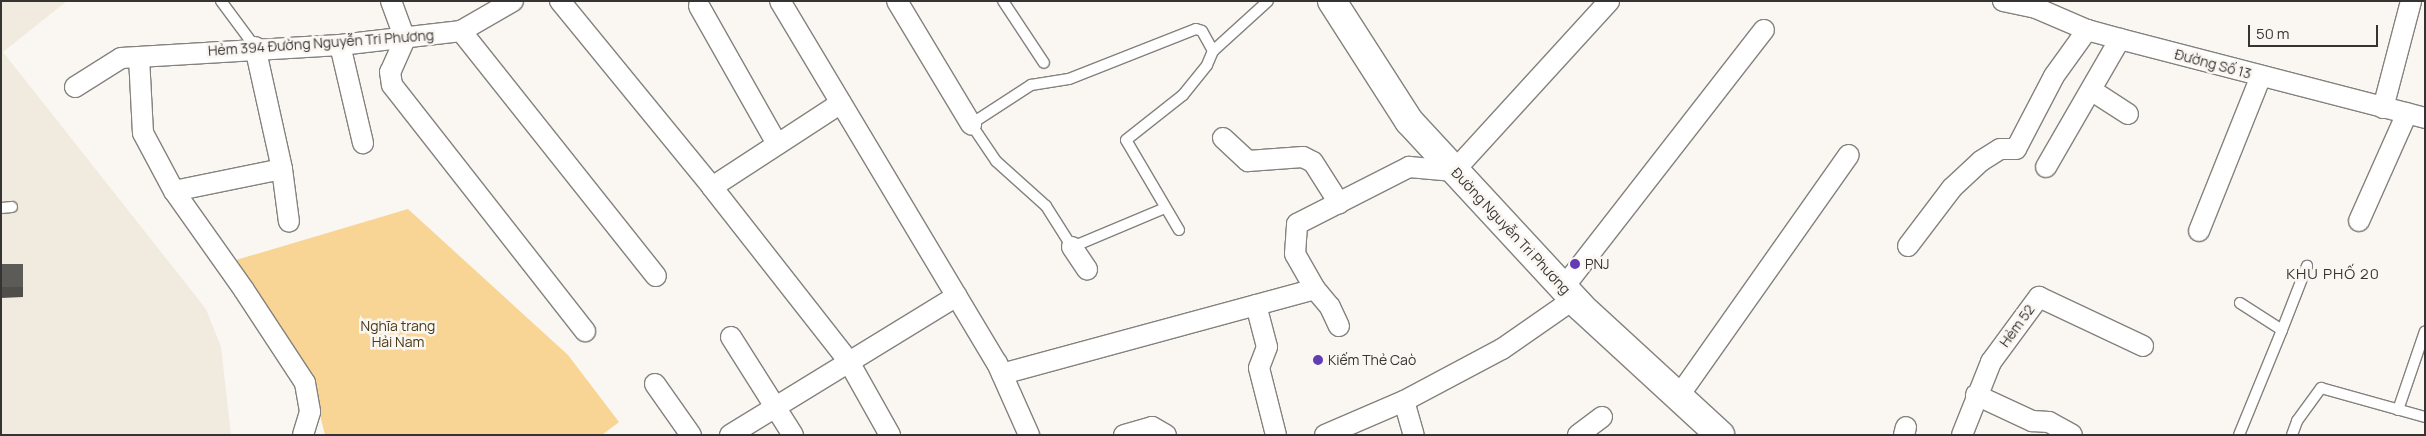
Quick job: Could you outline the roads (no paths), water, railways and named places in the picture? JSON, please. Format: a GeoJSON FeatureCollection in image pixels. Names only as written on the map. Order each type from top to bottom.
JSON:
{"type":"FeatureCollection","features":[{"type":"Feature","properties":{"kind":"main road","name":"Đường Nguyễn Tri Phương"},"geometry":{"type":"LineString","coordinates":[[1332,1],[1409,121],[1568,293],[1720,435]]}},
{"type":"Feature","properties":{"kind":"street"},"geometry":{"type":"LineString","coordinates":[[391,1],[405,39],[392,66],[392,85],[585,332]]}},
{"type":"Feature","properties":{"kind":"street","name":"Hẻm 394 Đường Nguyễn Tri Phương"},"geometry":{"type":"LineString","coordinates":[[130,57],[256,47],[340,44],[461,32],[513,1]]}},
{"type":"Feature","properties":{"kind":"street"},"geometry":{"type":"LineString","coordinates":[[560,1],[712,187],[849,362],[890,435]]}},
{"type":"Feature","properties":{"kind":"street"},"geometry":{"type":"LineString","coordinates":[[780,1],[1002,374],[1029,435]]}},
{"type":"Feature","properties":{"kind":"street"},"geometry":{"type":"LineString","coordinates":[[897,1],[970,124]]}},
{"type":"Feature","properties":{"kind":"street"},"geometry":{"type":"LineString","coordinates":[[1339,326],[1330,307],[1315,290],[1295,254],[1297,224],[1409,167],[1454,171],[1609,1]]}},
{"type":"Feature","properties":{"kind":"street","name":"Đường Số 13"},"geometry":{"type":"LineString","coordinates":[[2003,1],[2037,5],[2087,30],[2120,40],[2416,116]]}},
{"type":"Feature","properties":{"kind":"street"},"geometry":{"type":"LineString","coordinates":[[2383,108],[2405,3]]}},
{"type":"Feature","properties":{"kind":"street"},"geometry":{"type":"LineString","coordinates":[[699,6],[777,144]]}},
{"type":"Feature","properties":{"kind":"street"},"geometry":{"type":"LineString","coordinates":[[1326,435],[1404,401],[1502,349],[1568,293],[1764,30]]}},
{"type":"Feature","properties":{"kind":"street"},"geometry":{"type":"LineString","coordinates":[[1908,246],[1952,188],[1981,162],[2000,149],[2016,149],[2054,76],[2087,30]]}},
{"type":"Feature","properties":{"kind":"street"},"geometry":{"type":"LineString","coordinates":[[461,32],[656,276]]}},
{"type":"Feature","properties":{"kind":"street"},"geometry":{"type":"LineString","coordinates":[[2046,167],[2120,40]]}},
{"type":"Feature","properties":{"kind":"street"},"geometry":{"type":"LineString","coordinates":[[340,44],[363,144]]}},
{"type":"Feature","properties":{"kind":"street"},"geometry":{"type":"LineString","coordinates":[[256,47],[282,169],[289,222]]}},
{"type":"Feature","properties":{"kind":"street"},"geometry":{"type":"LineString","coordinates":[[76,88],[130,57],[143,133],[174,191],[260,312],[305,383],[310,412],[303,435]]}},
{"type":"Feature","properties":{"kind":"street"},"geometry":{"type":"LineString","coordinates":[[2199,231],[2261,76]]}},
{"type":"Feature","properties":{"kind":"street"},"geometry":{"type":"LineString","coordinates":[[2091,90],[2128,114]]}},
{"type":"Feature","properties":{"kind":"street"},"geometry":{"type":"LineString","coordinates":[[712,187],[841,103]]}},
{"type":"Feature","properties":{"kind":"street"},"geometry":{"type":"LineString","coordinates":[[2359,221],[2416,116]]}},
{"type":"Feature","properties":{"kind":"street"},"geometry":{"type":"LineString","coordinates":[[1223,138],[1248,161],[1303,157],[1313,162],[1339,203]]}},
{"type":"Feature","properties":{"kind":"street"},"geometry":{"type":"LineString","coordinates":[[1678,397],[1848,155]]}},
{"type":"Feature","properties":{"kind":"street"},"geometry":{"type":"LineString","coordinates":[[174,191],[282,169]]}},
{"type":"Feature","properties":{"kind":"street"},"geometry":{"type":"LineString","coordinates":[[1072,247],[1087,269]]}},
{"type":"Feature","properties":{"kind":"street"},"geometry":{"type":"LineString","coordinates":[[1002,374],[1315,290]]}},
{"type":"Feature","properties":{"kind":"street"},"geometry":{"type":"LineString","coordinates":[[730,435],[957,296]]}},
{"type":"Feature","properties":{"kind":"street","name":"Hẻm 52"},"geometry":{"type":"LineString","coordinates":[[1962,435],[1976,395],[1991,362],[2039,297],[2144,346]]}},
{"type":"Feature","properties":{"kind":"street"},"geometry":{"type":"LineString","coordinates":[[1256,305],[1267,347],[1259,368],[1276,435]]}},
{"type":"Feature","properties":{"kind":"street"},"geometry":{"type":"LineString","coordinates":[[732,337],[793,435]]}},
{"type":"Feature","properties":{"kind":"street"},"geometry":{"type":"LineString","coordinates":[[655,384],[691,435]]}},
{"type":"Feature","properties":{"kind":"street"},"geometry":{"type":"LineString","coordinates":[[1976,395],[2032,421],[2050,422],[2072,435]]}},
{"type":"Feature","properties":{"kind":"street"},"geometry":{"type":"LineString","coordinates":[[1404,401],[1414,435]]}},
{"type":"Feature","properties":{"kind":"street"},"geometry":{"type":"LineString","coordinates":[[1578,435],[1602,417]]}},
{"type":"Feature","properties":{"kind":"street"},"geometry":{"type":"LineString","coordinates":[[1124,435],[1152,426],[1166,435]]}},
{"type":"Feature","properties":{"kind":"lane"},"geometry":{"type":"LineString","coordinates":[[221,1],[256,47]]}},
{"type":"Feature","properties":{"kind":"lane"},"geometry":{"type":"LineString","coordinates":[[1003,1],[1044,63]]}},
{"type":"Feature","properties":{"kind":"lane"},"geometry":{"type":"LineString","coordinates":[[1179,230],[1126,140],[1183,95],[1207,65],[1213,51],[1268,1]]}},
{"type":"Feature","properties":{"kind":"lane"},"geometry":{"type":"LineString","coordinates":[[1165,208],[1072,247],[1046,206],[996,161],[970,124],[1031,85],[1069,78],[1196,29],[1202,31],[1213,51]]}},
{"type":"Feature","properties":{"kind":"lane"},"geometry":{"type":"LineString","coordinates":[[2239,435],[2307,266]]}},
{"type":"Feature","properties":{"kind":"lane"},"geometry":{"type":"LineString","coordinates":[[2240,303],[2282,330]]}},
{"type":"Feature","properties":{"kind":"lane"},"geometry":{"type":"LineString","coordinates":[[2398,410],[2421,351],[2425,331]]}},
{"type":"Feature","properties":{"kind":"lane"},"geometry":{"type":"LineString","coordinates":[[2292,435],[2297,421],[2320,388],[2425,417]]}},
{"type":"Feature","properties":{"kind":"place","name":"PNJ"},"geometry":{"type":"Point","coordinates":[1575,264]}},
{"type":"Feature","properties":{"kind":"place","name":"Kiếm Thẻ Caò"},"geometry":{"type":"Point","coordinates":[1318,360]}},
{"type":"Feature","properties":{"kind":"district","name":"KHU PHỐ 20"},"geometry":{"type":"Point","coordinates":[2333,274]}},
{"type":"Feature","properties":{"kind":"park label","name":"Nghĩa trang Hải Nam"},"geometry":{"type":"Point","coordinates":[398,334]}}]}
